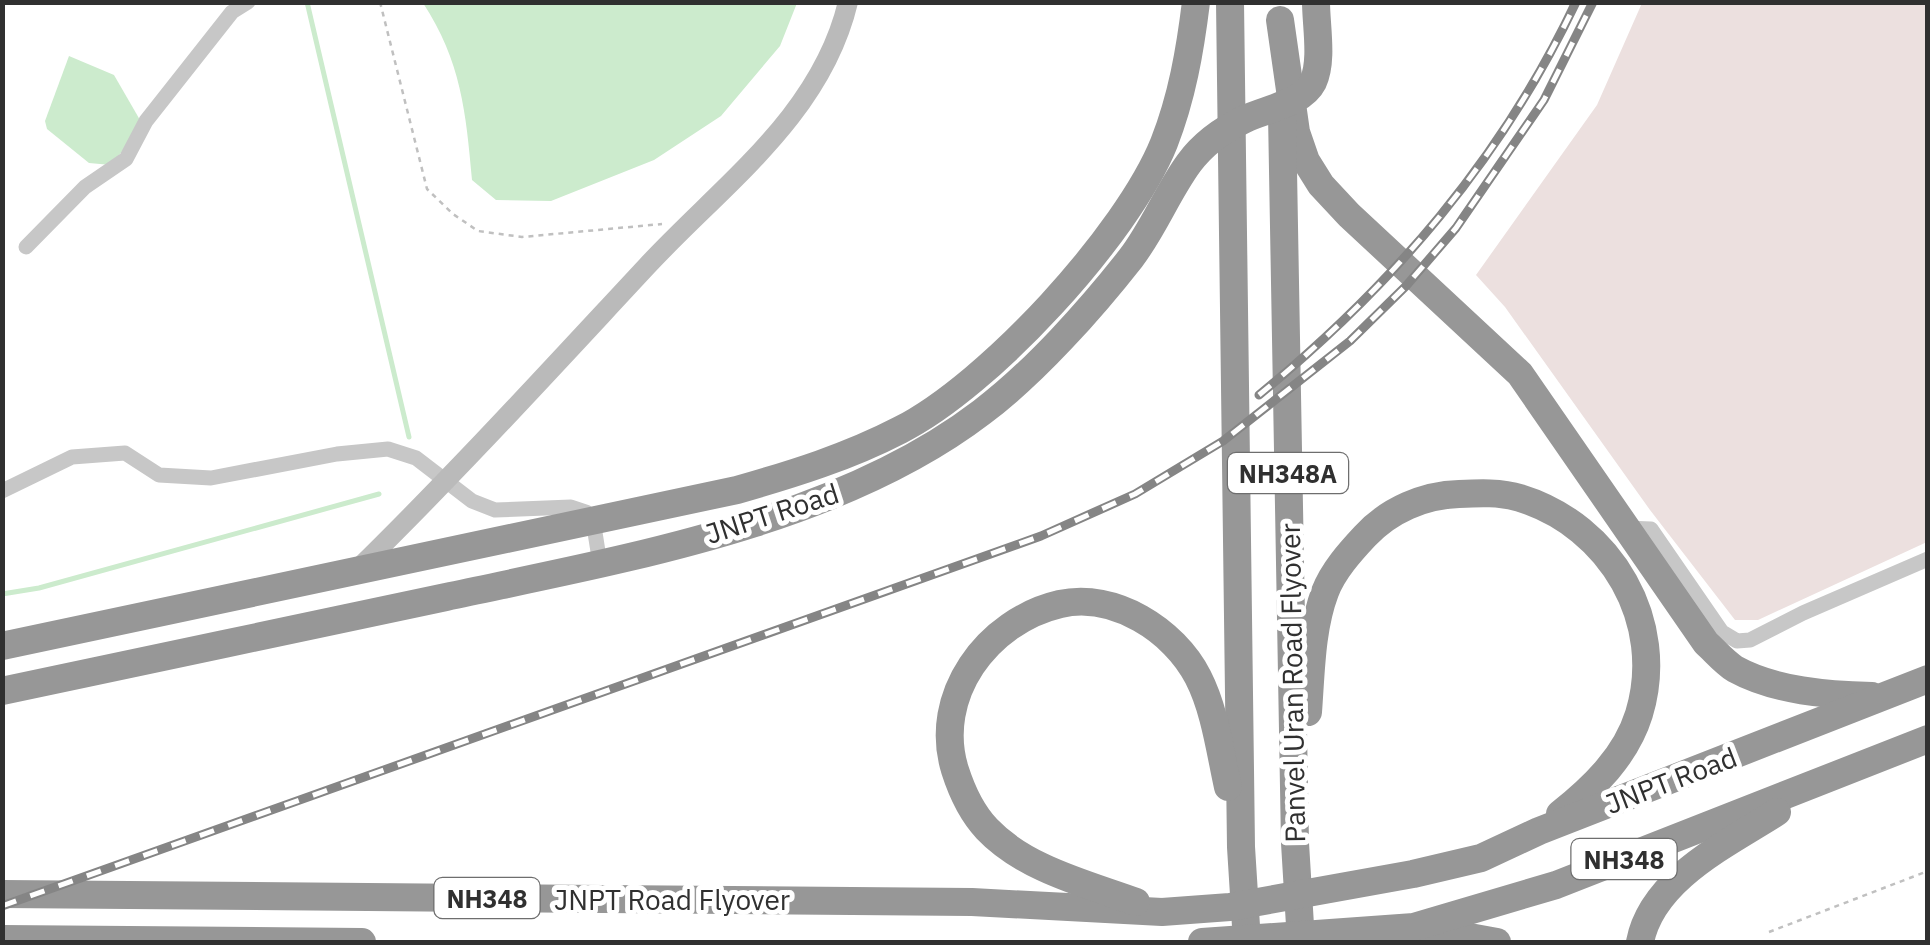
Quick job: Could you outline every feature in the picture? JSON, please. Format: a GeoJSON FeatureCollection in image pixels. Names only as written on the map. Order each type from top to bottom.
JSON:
{"type":"FeatureCollection","features":[{"type":"Feature","properties":{"kind":"highway","name":"JNPT Road"},"geometry":{"type":"LineString","coordinates":[[2,646],[737,490],[805,471],[904,429],[966,387],[1020,337],[1108,238],[1162,146],[1188,61],[1196,2]]}},
{"type":"Feature","properties":{"kind":"highway","name":"Panvel Uran Road Flyover"},"geometry":{"type":"LineString","coordinates":[[1230,2],[1241,847],[1247,942]]}},
{"type":"Feature","properties":{"kind":"highway","name":"JNPT Road"},"geometry":{"type":"LineString","coordinates":[[2,691],[600,564],[755,522],[838,493],[921,454],[984,411],[1038,362],[1132,257],[1189,162],[1225,130],[1295,98],[1314,81],[1316,2]]}},
{"type":"Feature","properties":{"kind":"highway"},"geometry":{"type":"LineString","coordinates":[[1280,12],[1296,132],[1306,161],[1321,185],[1520,374],[1706,643],[1734,668],[1767,681],[1837,695],[1884,696]]}},
{"type":"Feature","properties":{"kind":"highway","name":"Panvel Uran Road Flyover"},"geometry":{"type":"LineString","coordinates":[[1280,12],[1295,843],[1302,942]]}},
{"type":"Feature","properties":{"kind":"highway"},"geometry":{"type":"LineString","coordinates":[[1162,146],[1189,162]]}},
{"type":"Feature","properties":{"kind":"highway"},"geometry":{"type":"LineString","coordinates":[[1295,843],[1316,628],[1326,590],[1346,556],[1374,525],[1408,505],[1445,494],[1518,497],[1583,532],[1610,558],[1631,592],[1643,628],[1648,671],[1638,716],[1620,754],[1590,790],[1539,831]]}},
{"type":"Feature","properties":{"kind":"highway"},"geometry":{"type":"LineString","coordinates":[[1162,912],[1016,852],[988,830],[964,797],[950,754],[951,718],[960,683],[984,647],[1023,618],[1063,603],[1108,606],[1144,619],[1174,642],[1198,677],[1214,721],[1241,847]]}},
{"type":"Feature","properties":{"kind":"highway","name":"NH348"},"geometry":{"type":"LineString","coordinates":[[1884,696],[1928,679]]}},
{"type":"Feature","properties":{"kind":"highway","name":"JNPT Road"},"geometry":{"type":"LineString","coordinates":[[1162,912],[1230,907],[1481,858],[1539,831],[1884,696]]}},
{"type":"Feature","properties":{"kind":"highway","name":"NH348"},"geometry":{"type":"LineString","coordinates":[[1829,779],[1917,743]]}},
{"type":"Feature","properties":{"kind":"highway","name":"JNPT Road"},"geometry":{"type":"LineString","coordinates":[[1202,942],[1414,926],[1556,885],[1829,779]]}},
{"type":"Feature","properties":{"kind":"highway"},"geometry":{"type":"LineString","coordinates":[[1640,942],[1642,928],[1667,890],[1710,854],[1829,779]]}},
{"type":"Feature","properties":{"kind":"highway","name":"JNPT Road Flyover"},"geometry":{"type":"LineString","coordinates":[[2,894],[972,902],[1162,912]]}},
{"type":"Feature","properties":{"kind":"highway"},"geometry":{"type":"LineString","coordinates":[[1414,926],[1497,942]]}},
{"type":"Feature","properties":{"kind":"highway"},"geometry":{"type":"LineString","coordinates":[[2,940],[362,942]]}},
{"type":"Feature","properties":{"kind":"street"},"geometry":{"type":"LineString","coordinates":[[26,247],[85,187],[126,159],[156,108],[232,12],[248,2]]}},
{"type":"Feature","properties":{"kind":"street"},"geometry":{"type":"LineString","coordinates":[[357,570],[448,480],[688,222],[764,150],[798,110],[824,65],[848,2]]}},
{"type":"Feature","properties":{"kind":"street"},"geometry":{"type":"LineString","coordinates":[[2,491],[72,458],[125,453],[159,475],[212,478],[338,454],[388,449],[416,458],[472,501],[495,510],[572,507],[586,512],[593,520],[600,564]]}},
{"type":"Feature","properties":{"kind":"street"},"geometry":{"type":"LineString","coordinates":[[1626,528],[1652,529],[1722,632],[1736,641],[1750,640],[1928,559]]}},
{"type":"Feature","properties":{"kind":"path"},"geometry":{"type":"LineString","coordinates":[[380,2],[427,189],[452,214],[478,230],[522,237],[688,222]]}},
{"type":"Feature","properties":{"kind":"path"},"geometry":{"type":"LineString","coordinates":[[1769,932],[1928,871]]}},
{"type":"Feature","properties":{"kind":"shaded area"},"geometry":{"type":"Polygon","coordinates":[[[423,3],[797,3],[780,46],[721,116],[654,160],[551,201],[496,200],[472,180],[460,88],[446,46],[423,3]]]}},
{"type":"Feature","properties":{"kind":"shaded area"},"geometry":{"type":"Polygon","coordinates":[[[1642,3],[1927,3],[1927,542],[1758,620],[1735,620],[1650,510],[1505,307],[1476,275],[1597,105],[1642,3]]]}},
{"type":"Feature","properties":{"kind":"shaded area"},"geometry":{"type":"Polygon","coordinates":[[[69,56],[114,75],[140,120],[132,139],[111,165],[89,163],[47,129],[45,121],[69,56]]]}},
{"type":"Feature","properties":{"kind":"waterway"},"geometry":{"type":"LineString","coordinates":[[307,2],[409,437]]}},
{"type":"Feature","properties":{"kind":"waterway"},"geometry":{"type":"LineString","coordinates":[[2,594],[39,588],[379,494]]}},
{"type":"Feature","properties":{"kind":"railway"},"geometry":{"type":"LineString","coordinates":[[1259,395],[1354,310],[1440,216],[1514,114],[1576,2]]}},
{"type":"Feature","properties":{"kind":"railway"},"geometry":{"type":"LineString","coordinates":[[2,906],[1041,536],[1135,494],[1223,441],[1350,341],[1406,286],[1456,228],[1544,100],[1593,2]]}}]}
